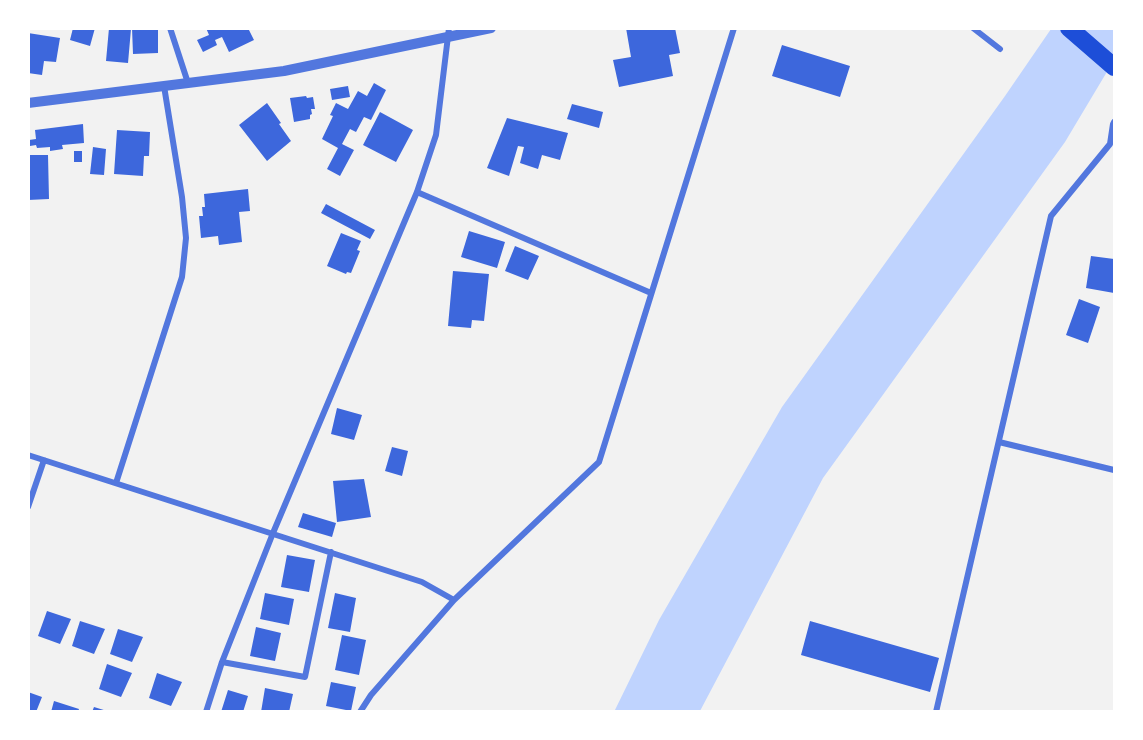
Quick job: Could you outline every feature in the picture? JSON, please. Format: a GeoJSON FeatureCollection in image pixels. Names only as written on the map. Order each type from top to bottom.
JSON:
{"type":"FeatureCollection","features":[{"type":"Feature","properties":{"kind":"highway"},"geometry":{"type":"LineString","coordinates":[[1069,28],[1114,67]]}},
{"type":"Feature","properties":{"kind":"street"},"geometry":{"type":"LineString","coordinates":[[170,28],[188,83]]}},
{"type":"Feature","properties":{"kind":"street"},"geometry":{"type":"LineString","coordinates":[[28,103],[284,71],[448,33],[491,28]]}},
{"type":"Feature","properties":{"kind":"street"},"geometry":{"type":"LineString","coordinates":[[360,711],[371,695],[454,600],[599,462],[734,28]]}},
{"type":"Feature","properties":{"kind":"street"},"geometry":{"type":"LineString","coordinates":[[973,28],[1000,49]]}},
{"type":"Feature","properties":{"kind":"street"},"geometry":{"type":"LineString","coordinates":[[206,711],[222,662],[273,533],[417,192],[436,135],[448,33]]}},
{"type":"Feature","properties":{"kind":"street"},"geometry":{"type":"LineString","coordinates":[[116,483],[182,277],[186,238],[182,197],[164,86]]}},
{"type":"Feature","properties":{"kind":"street"},"geometry":{"type":"LineString","coordinates":[[936,711],[1051,216],[1112,146],[1114,122]]}},
{"type":"Feature","properties":{"kind":"street"},"geometry":{"type":"LineString","coordinates":[[417,192],[651,293]]}},
{"type":"Feature","properties":{"kind":"street"},"geometry":{"type":"LineString","coordinates":[[999,442],[1114,470]]}},
{"type":"Feature","properties":{"kind":"street"},"geometry":{"type":"LineString","coordinates":[[28,455],[422,582],[454,600]]}},
{"type":"Feature","properties":{"kind":"street"},"geometry":{"type":"LineString","coordinates":[[28,507],[44,460]]}},
{"type":"Feature","properties":{"kind":"street"},"geometry":{"type":"LineString","coordinates":[[222,662],[305,677],[331,552]]}},
{"type":"Feature","properties":{"kind":"water"},"geometry":{"type":"Polygon","coordinates":[[[1051,29],[1114,29],[1114,60],[1065,142],[823,478],[700,711],[614,712],[659,620],[782,407],[1051,29]]]}},
{"type":"Feature","properties":{"kind":"building"},"geometry":{"type":"Polygon","coordinates":[[[73,28],[95,28],[90,46],[70,40],[73,28]]]}},
{"type":"Feature","properties":{"kind":"building"},"geometry":{"type":"Polygon","coordinates":[[[109,28],[131,29],[128,63],[106,61],[109,28]]]}},
{"type":"Feature","properties":{"kind":"building"},"geometry":{"type":"Polygon","coordinates":[[[132,28],[158,28],[158,53],[133,54],[132,28]]]}},
{"type":"Feature","properties":{"kind":"building"},"geometry":{"type":"Polygon","coordinates":[[[206,28],[248,28],[254,40],[229,52],[222,37],[215,40],[217,45],[203,52],[197,40],[209,35],[206,28]]]}},
{"type":"Feature","properties":{"kind":"building"},"geometry":{"type":"Polygon","coordinates":[[[626,28],[675,28],[680,53],[669,55],[673,76],[619,87],[613,60],[631,57],[626,28]]]}},
{"type":"Feature","properties":{"kind":"building"},"geometry":{"type":"Polygon","coordinates":[[[28,33],[60,38],[56,62],[44,61],[42,75],[28,73],[28,33]]]}},
{"type":"Feature","properties":{"kind":"building"},"geometry":{"type":"Polygon","coordinates":[[[782,45],[850,66],[840,97],[772,76],[782,45]]]}},
{"type":"Feature","properties":{"kind":"building"},"geometry":{"type":"Polygon","coordinates":[[[374,83],[386,90],[371,120],[364,117],[356,132],[350,129],[342,144],[354,150],[340,176],[327,169],[338,148],[322,139],[333,116],[330,115],[336,103],[348,109],[358,91],[367,96],[374,83]]]}},
{"type":"Feature","properties":{"kind":"building"},"geometry":{"type":"Polygon","coordinates":[[[348,86],[350,97],[332,100],[330,89],[348,86]]]}},
{"type":"Feature","properties":{"kind":"building"},"geometry":{"type":"Polygon","coordinates":[[[306,96],[307,98],[313,97],[315,109],[311,109],[310,119],[294,122],[290,98],[306,96]]]}},
{"type":"Feature","properties":{"kind":"building"},"geometry":{"type":"Polygon","coordinates":[[[267,103],[291,141],[267,161],[239,125],[267,103]]]}},
{"type":"Feature","properties":{"kind":"building"},"geometry":{"type":"Polygon","coordinates":[[[572,104],[603,112],[599,128],[567,119],[572,104]]]}},
{"type":"Feature","properties":{"kind":"building"},"geometry":{"type":"Polygon","coordinates":[[[380,112],[413,130],[396,162],[363,145],[380,112]]]}},
{"type":"Feature","properties":{"kind":"building"},"geometry":{"type":"Polygon","coordinates":[[[507,118],[568,133],[560,160],[542,155],[538,169],[520,163],[524,147],[518,146],[509,176],[487,168],[507,118]]]}},
{"type":"Feature","properties":{"kind":"building"},"geometry":{"type":"Polygon","coordinates":[[[83,124],[84,143],[62,145],[63,149],[50,151],[50,147],[30,146],[29,140],[36,139],[35,130],[83,124]]]}},
{"type":"Feature","properties":{"kind":"building"},"geometry":{"type":"Polygon","coordinates":[[[117,130],[150,132],[149,156],[144,156],[143,176],[114,174],[117,130]]]}},
{"type":"Feature","properties":{"kind":"building"},"geometry":{"type":"Polygon","coordinates":[[[93,147],[106,149],[104,175],[90,174],[93,147]]]}},
{"type":"Feature","properties":{"kind":"building"},"geometry":{"type":"Polygon","coordinates":[[[74,151],[82,151],[82,162],[74,162],[74,151]]]}},
{"type":"Feature","properties":{"kind":"building"},"geometry":{"type":"Polygon","coordinates":[[[28,155],[48,155],[49,199],[28,200],[28,155]]]}},
{"type":"Feature","properties":{"kind":"building"},"geometry":{"type":"Polygon","coordinates":[[[248,189],[250,211],[239,212],[242,242],[219,245],[218,236],[201,238],[199,216],[203,216],[204,194],[248,189]]]}},
{"type":"Feature","properties":{"kind":"building"},"geometry":{"type":"Polygon","coordinates":[[[326,204],[375,230],[370,239],[321,213],[326,204]]]}},
{"type":"Feature","properties":{"kind":"building"},"geometry":{"type":"Polygon","coordinates":[[[469,231],[505,242],[497,268],[461,257],[469,231]]]}},
{"type":"Feature","properties":{"kind":"building"},"geometry":{"type":"Polygon","coordinates":[[[341,233],[361,241],[357,250],[360,251],[351,273],[346,274],[327,266],[341,233]]]}},
{"type":"Feature","properties":{"kind":"building"},"geometry":{"type":"Polygon","coordinates":[[[515,246],[539,256],[528,280],[505,271],[515,246]]]}},
{"type":"Feature","properties":{"kind":"building"},"geometry":{"type":"Polygon","coordinates":[[[1091,256],[1114,259],[1114,293],[1086,288],[1091,256]]]}},
{"type":"Feature","properties":{"kind":"building"},"geometry":{"type":"Polygon","coordinates":[[[453,271],[489,274],[484,321],[472,320],[471,328],[448,326],[453,271]]]}},
{"type":"Feature","properties":{"kind":"building"},"geometry":{"type":"Polygon","coordinates":[[[1079,299],[1100,307],[1088,343],[1066,335],[1079,299]]]}},
{"type":"Feature","properties":{"kind":"building"},"geometry":{"type":"Polygon","coordinates":[[[337,408],[362,415],[354,440],[331,434],[337,408]]]}},
{"type":"Feature","properties":{"kind":"building"},"geometry":{"type":"Polygon","coordinates":[[[392,447],[408,451],[402,476],[385,471],[392,447]]]}},
{"type":"Feature","properties":{"kind":"building"},"geometry":{"type":"Polygon","coordinates":[[[364,479],[371,517],[337,522],[333,481],[364,479]]]}},
{"type":"Feature","properties":{"kind":"building"},"geometry":{"type":"Polygon","coordinates":[[[303,513],[336,523],[332,537],[298,527],[303,513]]]}},
{"type":"Feature","properties":{"kind":"building"},"geometry":{"type":"Polygon","coordinates":[[[287,555],[315,560],[309,592],[281,587],[287,555]]]}},
{"type":"Feature","properties":{"kind":"building"},"geometry":{"type":"Polygon","coordinates":[[[265,593],[294,599],[289,625],[260,619],[265,593]]]}},
{"type":"Feature","properties":{"kind":"building"},"geometry":{"type":"Polygon","coordinates":[[[335,593],[356,598],[350,632],[328,628],[335,593]]]}},
{"type":"Feature","properties":{"kind":"building"},"geometry":{"type":"Polygon","coordinates":[[[47,611],[71,619],[60,644],[38,636],[47,611]]]}},
{"type":"Feature","properties":{"kind":"building"},"geometry":{"type":"Polygon","coordinates":[[[80,621],[105,629],[94,654],[72,646],[80,621]]]}},
{"type":"Feature","properties":{"kind":"building"},"geometry":{"type":"Polygon","coordinates":[[[810,621],[939,658],[930,692],[801,655],[810,621]]]}},
{"type":"Feature","properties":{"kind":"building"},"geometry":{"type":"Polygon","coordinates":[[[256,627],[281,633],[275,661],[250,656],[256,627]]]}},
{"type":"Feature","properties":{"kind":"building"},"geometry":{"type":"Polygon","coordinates":[[[118,629],[143,637],[132,662],[110,654],[118,629]]]}},
{"type":"Feature","properties":{"kind":"building"},"geometry":{"type":"Polygon","coordinates":[[[342,635],[366,640],[359,675],[335,670],[342,635]]]}},
{"type":"Feature","properties":{"kind":"building"},"geometry":{"type":"Polygon","coordinates":[[[107,664],[132,673],[121,697],[99,689],[107,664]]]}},
{"type":"Feature","properties":{"kind":"building"},"geometry":{"type":"Polygon","coordinates":[[[157,673],[182,682],[171,706],[149,698],[157,673]]]}},
{"type":"Feature","properties":{"kind":"building"},"geometry":{"type":"Polygon","coordinates":[[[331,682],[356,687],[351,711],[326,706],[331,682]]]}},
{"type":"Feature","properties":{"kind":"building"},"geometry":{"type":"Polygon","coordinates":[[[265,688],[293,694],[289,712],[261,712],[265,688]]]}},
{"type":"Feature","properties":{"kind":"building"},"geometry":{"type":"Polygon","coordinates":[[[228,690],[248,696],[243,712],[221,712],[228,690]]]}},
{"type":"Feature","properties":{"kind":"building"},"geometry":{"type":"Polygon","coordinates":[[[28,692],[42,697],[36,712],[28,712],[28,692]]]}},
{"type":"Feature","properties":{"kind":"building"},"geometry":{"type":"Polygon","coordinates":[[[54,701],[79,709],[78,712],[51,712],[54,701]]]}},
{"type":"Feature","properties":{"kind":"building"},"geometry":{"type":"Polygon","coordinates":[[[94,707],[107,711],[107,712],[92,712],[94,707]]]}}]}
